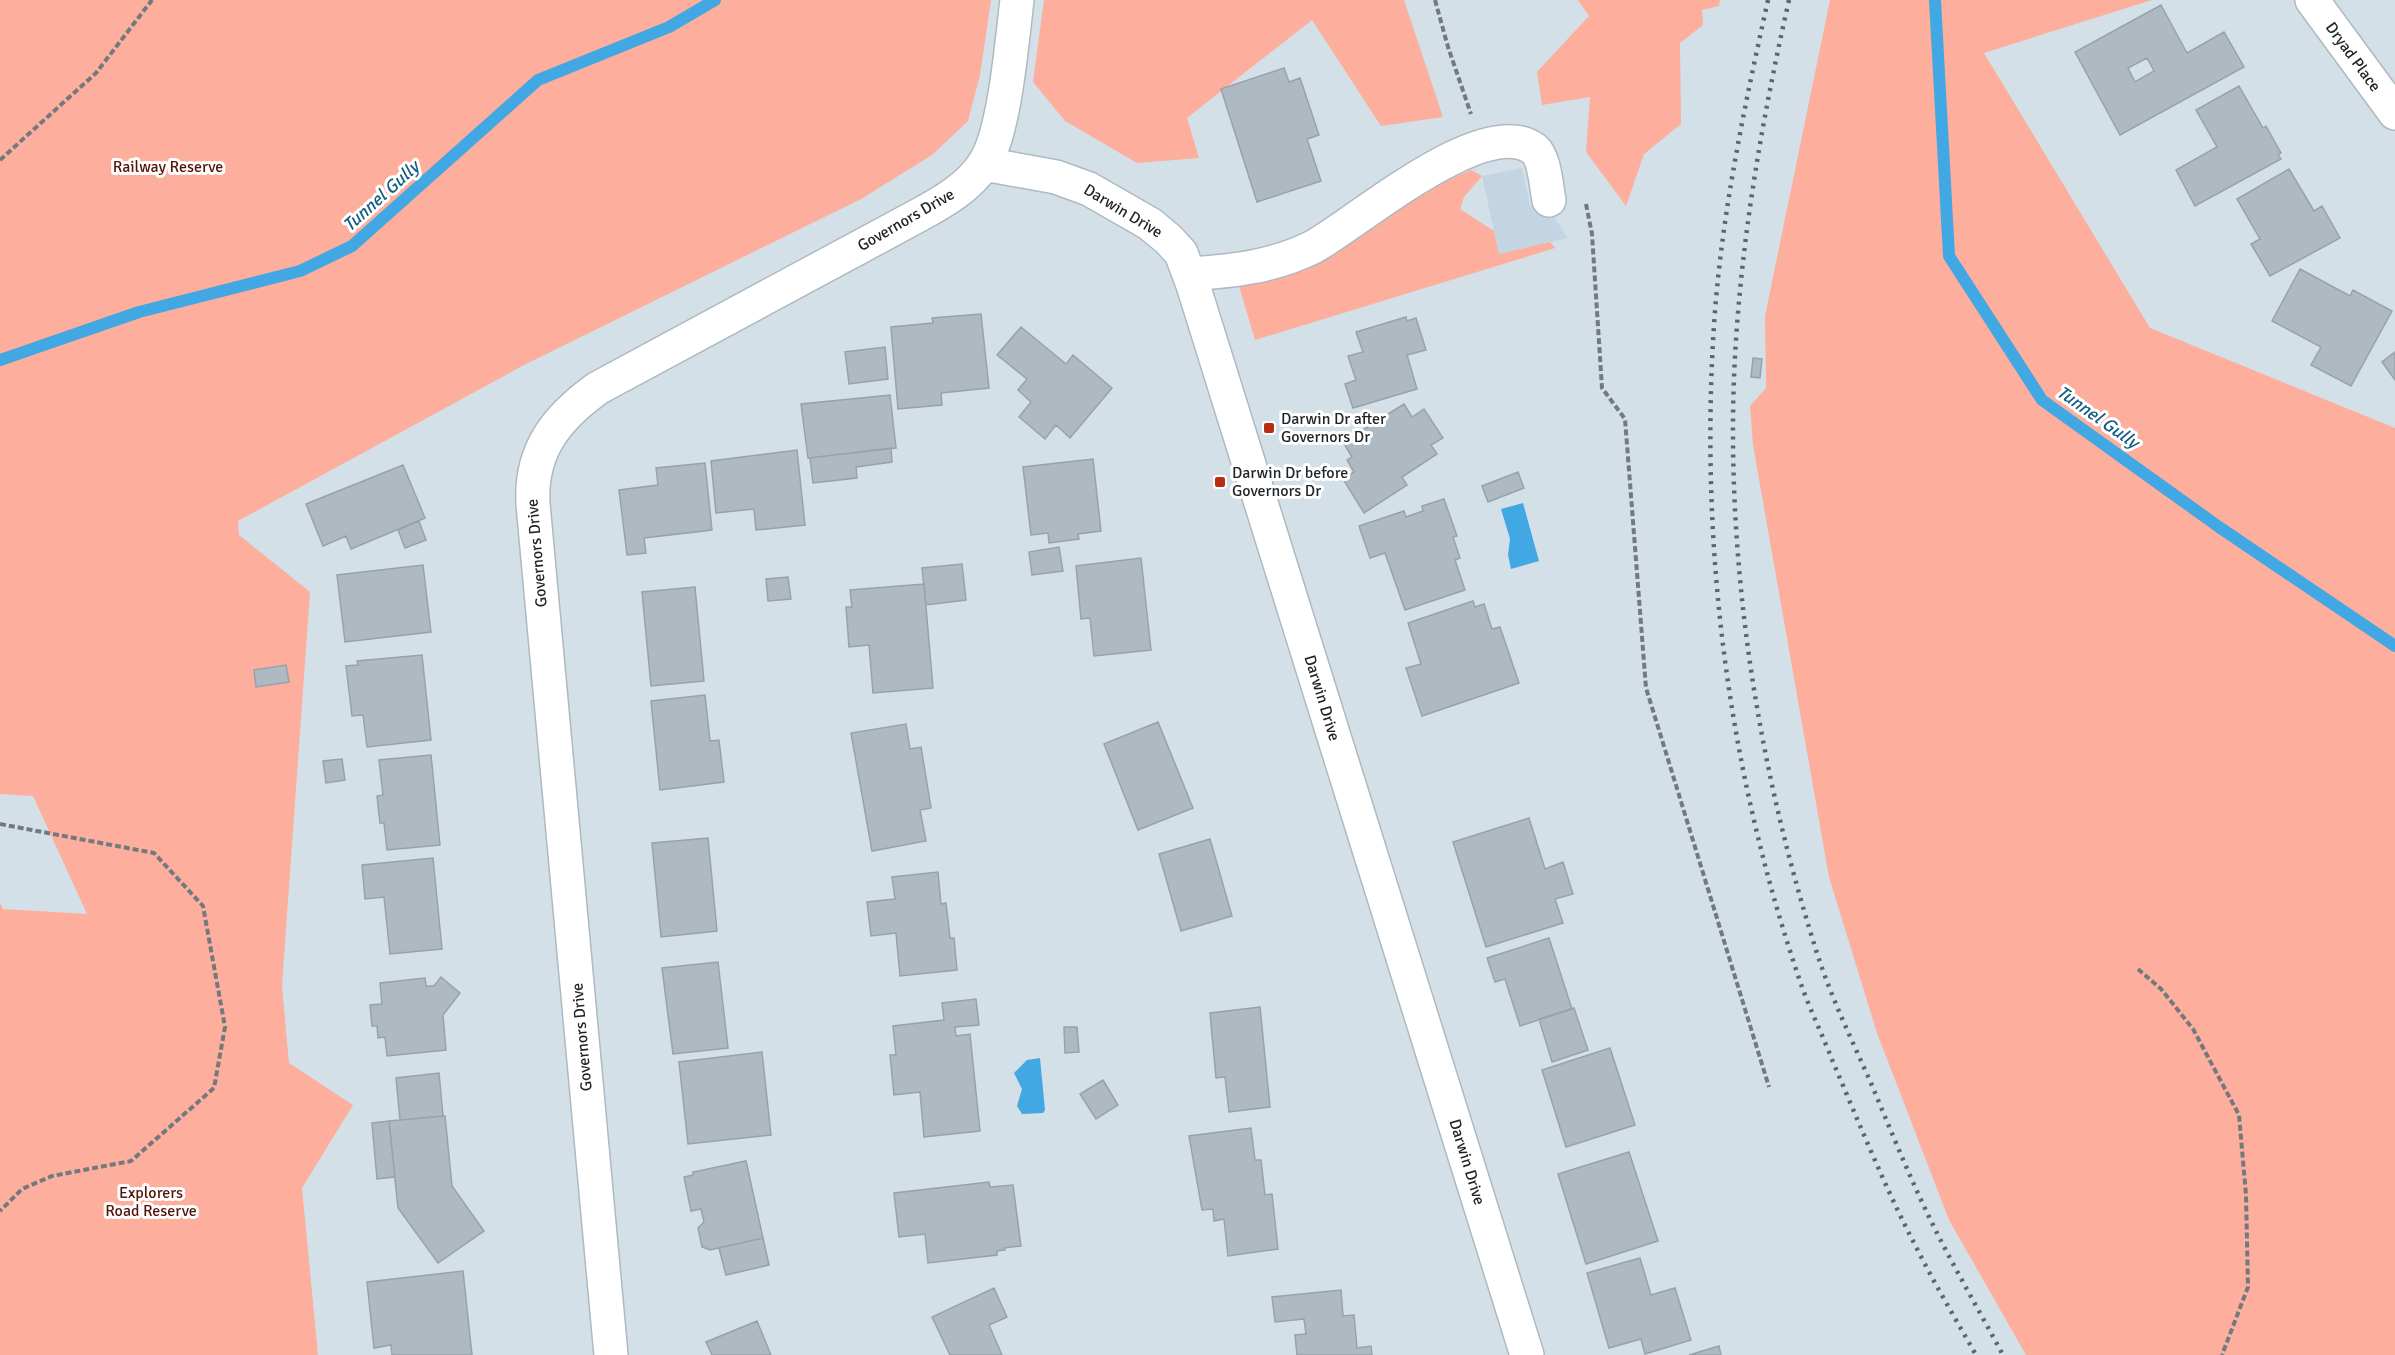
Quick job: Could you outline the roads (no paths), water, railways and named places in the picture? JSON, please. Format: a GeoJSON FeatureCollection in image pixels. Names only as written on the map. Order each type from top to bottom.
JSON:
{"type":"FeatureCollection","features":[{"type":"Feature","properties":{"kind":"main road","name":"Governors Drive"},"geometry":{"type":"LineString","coordinates":[[611,1355],[532,504],[532,482],[537,461],[547,438],[560,421],[577,403],[598,388],[956,193],[984,164],[996,131],[1006,83],[1017,0]]}},
{"type":"Feature","properties":{"kind":"main road","name":"Dryad Place"},"geometry":{"type":"LineString","coordinates":[[2312,0],[2395,113]]}},
{"type":"Feature","properties":{"kind":"main road"},"geometry":{"type":"LineString","coordinates":[[1189,274],[1253,268],[1298,254],[1330,237],[1422,173],[1445,161],[1488,145],[1513,143],[1534,149],[1540,157],[1549,200]]}},
{"type":"Feature","properties":{"kind":"main road","name":"Darwin Drive"},"geometry":{"type":"LineString","coordinates":[[984,164],[1056,177],[1089,189],[1160,231],[1177,247],[1189,274],[1527,1355]]}},
{"type":"Feature","properties":{"kind":"water"},"geometry":{"type":"Polygon","coordinates":[[[1523,503],[1539,561],[1511,569],[1508,555],[1510,539],[1501,509],[1523,503]]]}},
{"type":"Feature","properties":{"kind":"water"},"geometry":{"type":"Polygon","coordinates":[[[1040,1058],[1045,1110],[1043,1113],[1022,1114],[1017,1106],[1022,1089],[1014,1073],[1027,1060],[1040,1058]]]}},
{"type":"Feature","properties":{"kind":"waterway","name":"Tunnel Gully"},"geometry":{"type":"LineString","coordinates":[[0,360],[139,312],[300,271],[352,246],[538,80],[669,27],[715,0]]}},
{"type":"Feature","properties":{"kind":"waterway","name":"Tunnel Gully"},"geometry":{"type":"LineString","coordinates":[[1935,0],[1949,256],[2042,400],[2219,527],[2395,646]]}},
{"type":"Feature","properties":{"kind":"railway"},"geometry":{"type":"LineString","coordinates":[[1768,0],[1741,127],[1726,213],[1713,342],[1710,423],[1712,505],[1717,586],[1726,667],[1739,748],[1756,827],[1776,906],[1801,984],[1892,1199],[1976,1355]]}},
{"type":"Feature","properties":{"kind":"railway"},"geometry":{"type":"LineString","coordinates":[[1789,0],[1767,104],[1750,209],[1734,368],[1734,488],[1738,555],[1754,689],[1780,820],[1797,886],[1828,983],[1929,1218],[2003,1355]]}},
{"type":"Feature","properties":{"kind":"place","name":"Darwin Dr after Governors Dr"},"geometry":{"type":"Point","coordinates":[1269,428]}},
{"type":"Feature","properties":{"kind":"place","name":"Darwin Dr before Governors Dr"},"geometry":{"type":"Point","coordinates":[1220,482]}},
{"type":"Feature","properties":{"kind":"park label","name":"Railway Reserve"},"geometry":{"type":"Point","coordinates":[168,167]}},
{"type":"Feature","properties":{"kind":"park label","name":"Explorers Road Reserve"},"geometry":{"type":"Point","coordinates":[151,1202]}}]}
